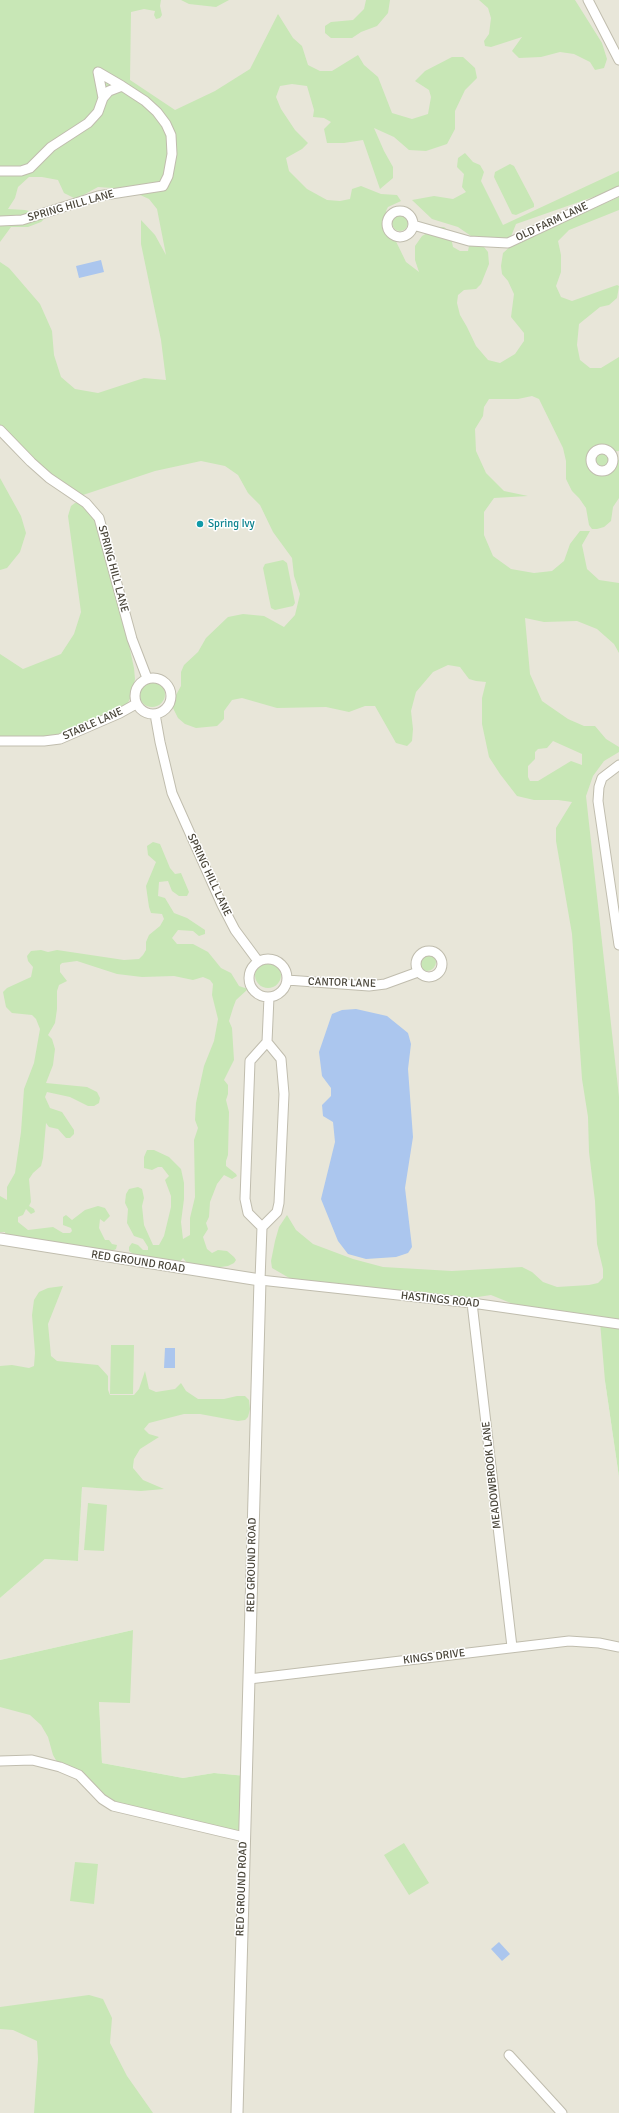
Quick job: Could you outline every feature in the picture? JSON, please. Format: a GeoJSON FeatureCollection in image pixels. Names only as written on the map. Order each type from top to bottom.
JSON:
{"type":"FeatureCollection","features":[{"type":"Feature","properties":{"kind":"street"},"geometry":{"type":"LineString","coordinates":[[588,0],[619,60]]}},
{"type":"Feature","properties":{"kind":"street","name":"SPRING HILL LANE"},"geometry":{"type":"LineString","coordinates":[[0,221],[22,220],[98,196],[163,186],[168,176],[172,154],[171,135],[166,124],[145,101],[98,72],[103,98]]}},
{"type":"Feature","properties":{"kind":"street"},"geometry":{"type":"LineString","coordinates":[[0,171],[21,171],[30,168],[51,147],[88,123],[98,112],[103,98],[109,91],[122,86]]}},
{"type":"Feature","properties":{"kind":"street","name":"OLD FARM LANE"},"geometry":{"type":"LineString","coordinates":[[413,225],[469,241],[508,243],[619,191]]}},
{"type":"Feature","properties":{"kind":"street","name":"SPRING HILL LANE"},"geometry":{"type":"LineString","coordinates":[[0,430],[30,462],[49,478],[86,503],[99,518],[132,639],[148,678]]}},
{"type":"Feature","properties":{"kind":"street"},"geometry":{"type":"LineString","coordinates":[[148,678],[163,680],[171,692],[169,704],[166,709],[155,714],[144,712],[136,704],[134,696],[136,688],[140,682],[148,678]]}},
{"type":"Feature","properties":{"kind":"street","name":"STABLE LANE"},"geometry":{"type":"LineString","coordinates":[[0,741],[44,741],[60,739],[120,713],[136,704]]}},
{"type":"Feature","properties":{"kind":"street","name":"SPRING HILL LANE"},"geometry":{"type":"LineString","coordinates":[[155,714],[168,779],[175,800],[222,905],[235,930],[258,961]]}},
{"type":"Feature","properties":{"kind":"street"},"geometry":{"type":"LineString","coordinates":[[619,765],[602,778],[599,787],[598,801],[619,946]]}},
{"type":"Feature","properties":{"kind":"street"},"geometry":{"type":"LineString","coordinates":[[270,959],[281,963],[287,974],[287,980],[283,990],[279,994],[269,997],[257,994],[250,983],[250,971],[258,961],[270,959]]}},
{"type":"Feature","properties":{"kind":"street","name":"CANTOR LANE"},"geometry":{"type":"LineString","coordinates":[[287,980],[369,986],[385,984],[418,972]]}},
{"type":"Feature","properties":{"kind":"street"},"geometry":{"type":"LineString","coordinates":[[262,1227],[248,1213],[245,1199],[250,1061],[267,1042],[269,997]]}},
{"type":"Feature","properties":{"kind":"street"},"geometry":{"type":"LineString","coordinates":[[260,1280],[262,1227],[277,1212],[279,1204],[284,1094],[281,1059],[267,1042]]}},
{"type":"Feature","properties":{"kind":"street","name":"RED GROUND ROAD"},"geometry":{"type":"LineString","coordinates":[[0,1239],[260,1280],[237,2113]]}},
{"type":"Feature","properties":{"kind":"street","name":"HASTINGS ROAD"},"geometry":{"type":"LineString","coordinates":[[260,1280],[472,1303],[619,1324]]}},
{"type":"Feature","properties":{"kind":"street","name":"MEADOWBROOK LANE"},"geometry":{"type":"LineString","coordinates":[[472,1303],[512,1647]]}},
{"type":"Feature","properties":{"kind":"street","name":"KINGS DRIVE"},"geometry":{"type":"LineString","coordinates":[[249,1679],[569,1641],[599,1643],[619,1647]]}},
{"type":"Feature","properties":{"kind":"street"},"geometry":{"type":"LineString","coordinates":[[0,1761],[32,1760],[60,1766],[79,1775],[102,1800],[113,1806],[244,1837]]}},
{"type":"Feature","properties":{"kind":"street"},"geometry":{"type":"LineString","coordinates":[[509,2055],[562,2113]]}},
{"type":"Feature","properties":{"kind":"shaded area"},"geometry":{"type":"Polygon","coordinates":[[[0,0],[619,0],[619,1324],[605,1381],[619,1477],[619,2113],[0,2113],[0,1706],[50,1710],[89,1785],[246,1776],[214,1773],[183,1778],[102,1763],[99,1702],[133,1630],[0,1660],[0,1598],[45,1559],[78,1561],[82,1487],[132,1489],[137,1398],[108,1397],[108,1376],[0,1367],[0,0]]]}},
{"type":"Feature","properties":{"kind":"green space"},"geometry":{"type":"Polygon","coordinates":[[[0,0],[161,0],[160,6],[162,15],[160,18],[156,19],[154,15],[155,11],[144,9],[131,12],[130,80],[175,110],[215,91],[250,69],[278,14],[293,38],[302,46],[308,65],[320,71],[332,71],[358,55],[364,65],[378,77],[392,113],[412,119],[428,114],[431,97],[429,90],[415,81],[425,71],[452,57],[463,57],[475,68],[477,78],[465,90],[455,111],[455,129],[447,144],[426,151],[409,150],[394,137],[374,128],[393,167],[393,178],[380,189],[363,140],[344,143],[327,143],[324,129],[331,122],[324,118],[313,117],[314,110],[307,86],[292,84],[280,86],[276,97],[281,109],[295,130],[308,143],[302,149],[286,158],[289,171],[307,189],[327,200],[340,201],[350,199],[352,189],[361,186],[381,194],[397,195],[401,201],[388,207],[386,211],[389,227],[406,262],[419,272],[415,260],[415,246],[422,236],[438,227],[444,227],[450,232],[453,247],[460,251],[468,251],[471,236],[458,227],[432,219],[412,200],[434,196],[453,199],[466,192],[462,187],[464,174],[457,167],[458,158],[465,153],[473,162],[480,165],[484,172],[481,181],[503,225],[619,171],[619,186],[599,195],[516,224],[510,239],[487,237],[484,247],[488,252],[489,264],[481,284],[476,289],[464,290],[458,295],[457,303],[460,315],[476,346],[488,360],[500,363],[515,354],[524,341],[524,333],[511,317],[514,294],[508,281],[502,274],[501,266],[503,253],[513,244],[619,197],[619,210],[569,230],[558,241],[561,255],[561,272],[556,286],[561,297],[572,301],[617,285],[619,286],[617,298],[609,305],[600,307],[579,324],[577,345],[580,360],[590,368],[601,368],[619,357],[619,451],[609,452],[615,459],[619,460],[619,498],[613,507],[611,521],[604,527],[597,529],[592,529],[589,525],[586,508],[572,491],[566,479],[566,461],[563,448],[539,399],[532,396],[518,399],[489,399],[484,407],[483,416],[475,429],[476,451],[486,473],[504,491],[528,496],[494,498],[484,512],[484,535],[493,556],[511,569],[534,573],[552,571],[564,561],[570,544],[580,531],[590,531],[582,545],[587,569],[599,580],[619,583],[619,653],[614,644],[597,629],[577,621],[544,622],[525,618],[530,674],[542,701],[568,719],[584,726],[595,726],[606,739],[619,747],[619,752],[604,761],[593,776],[586,796],[619,1097],[619,1319],[523,1308],[491,1295],[471,1298],[454,1298],[291,1279],[272,1268],[271,1261],[275,1241],[279,1227],[287,1215],[296,1230],[313,1244],[353,1259],[383,1267],[452,1271],[522,1267],[532,1272],[543,1282],[557,1287],[589,1285],[598,1283],[603,1278],[603,1269],[597,1244],[595,1201],[589,1152],[588,1117],[582,1079],[572,934],[556,841],[556,828],[572,802],[558,800],[534,800],[517,796],[489,757],[482,724],[482,698],[486,682],[469,679],[460,667],[448,665],[433,672],[416,692],[411,711],[413,729],[412,741],[407,746],[396,743],[375,706],[365,706],[349,712],[326,707],[277,708],[242,698],[232,700],[224,711],[224,719],[217,726],[196,728],[185,724],[178,718],[172,702],[181,686],[181,672],[184,665],[198,652],[206,638],[228,617],[243,614],[264,616],[284,627],[295,615],[300,594],[294,576],[292,558],[273,532],[260,505],[248,493],[238,475],[225,466],[201,461],[155,471],[77,497],[0,430],[0,262],[9,268],[40,304],[52,331],[54,355],[61,377],[75,389],[98,393],[144,378],[166,380],[161,340],[141,244],[141,220],[155,235],[166,255],[157,209],[149,199],[127,189],[98,187],[76,199],[64,193],[58,180],[42,177],[29,177],[18,187],[15,198],[8,209],[25,210],[47,216],[41,222],[28,227],[11,227],[0,242],[0,0]],[[553,741],[547,748],[538,749],[535,752],[535,759],[528,766],[528,777],[530,781],[538,781],[571,761],[582,765],[582,754],[553,741]]]}},
{"type":"Feature","properties":{"kind":"green space"},"geometry":{"type":"Polygon","coordinates":[[[181,0],[229,0],[216,7],[189,4],[181,0]]]}},
{"type":"Feature","properties":{"kind":"green space"},"geometry":{"type":"Polygon","coordinates":[[[366,0],[390,0],[388,13],[377,26],[361,32],[352,38],[331,38],[325,33],[325,26],[331,22],[353,20],[364,9],[366,0]]]}},
{"type":"Feature","properties":{"kind":"green space"},"geometry":{"type":"Polygon","coordinates":[[[479,0],[575,0],[602,43],[607,59],[604,68],[595,70],[590,62],[574,54],[560,52],[541,57],[519,58],[512,51],[522,37],[491,47],[485,46],[484,41],[489,34],[491,18],[488,8],[479,0]]]}},
{"type":"Feature","properties":{"kind":"green space"},"geometry":{"type":"Polygon","coordinates":[[[510,164],[514,166],[534,204],[534,207],[516,215],[512,214],[494,177],[495,172],[510,164]]]}},
{"type":"Feature","properties":{"kind":"green space"},"geometry":{"type":"Polygon","coordinates":[[[400,215],[407,220],[408,223],[403,230],[400,231],[393,226],[392,223],[397,216],[400,215]]]}},
{"type":"Feature","properties":{"kind":"green space"},"geometry":{"type":"Polygon","coordinates":[[[0,478],[21,516],[26,533],[20,552],[7,568],[0,570],[0,478]]]}},
{"type":"Feature","properties":{"kind":"green space"},"geometry":{"type":"Polygon","coordinates":[[[75,503],[86,503],[105,534],[134,668],[135,679],[132,695],[126,706],[67,737],[0,741],[0,654],[23,669],[61,654],[74,634],[81,612],[68,516],[71,506],[75,503]]]}},
{"type":"Feature","properties":{"kind":"green space"},"geometry":{"type":"Polygon","coordinates":[[[283,560],[287,563],[295,603],[293,606],[275,610],[271,608],[263,568],[265,564],[283,560]]]}},
{"type":"Feature","properties":{"kind":"green space"},"geometry":{"type":"Polygon","coordinates":[[[152,681],[161,685],[165,694],[161,703],[152,707],[143,703],[139,694],[143,685],[152,681]]]}},
{"type":"Feature","properties":{"kind":"green space"},"geometry":{"type":"Polygon","coordinates":[[[153,842],[160,844],[170,868],[175,874],[181,873],[189,892],[187,896],[179,896],[172,891],[168,881],[159,882],[158,896],[165,898],[174,913],[187,918],[205,930],[205,934],[199,936],[193,931],[178,930],[172,938],[177,944],[193,944],[208,952],[221,968],[231,973],[239,986],[248,989],[236,1000],[229,1021],[232,1028],[234,1060],[224,1080],[228,1085],[226,1100],[229,1112],[228,1155],[226,1166],[237,1176],[232,1179],[224,1175],[217,1184],[210,1202],[209,1217],[206,1223],[208,1229],[203,1237],[207,1249],[212,1253],[218,1250],[227,1251],[234,1257],[236,1260],[234,1263],[228,1266],[213,1268],[189,1265],[183,1258],[178,1264],[151,1259],[142,1255],[135,1255],[129,1251],[129,1247],[132,1243],[138,1245],[143,1250],[148,1250],[148,1247],[143,1239],[134,1236],[127,1223],[128,1209],[125,1203],[126,1194],[129,1189],[138,1187],[142,1189],[144,1198],[142,1206],[144,1225],[153,1245],[159,1245],[164,1236],[171,1207],[171,1196],[165,1180],[169,1176],[162,1167],[152,1170],[144,1168],[144,1157],[147,1150],[154,1150],[169,1157],[181,1169],[184,1183],[184,1199],[181,1222],[183,1239],[190,1235],[190,1218],[195,1197],[194,1140],[198,1128],[195,1120],[196,1103],[204,1066],[214,1041],[218,1019],[212,995],[213,984],[210,980],[203,977],[193,980],[174,976],[142,977],[117,974],[77,961],[62,963],[60,965],[60,972],[67,981],[59,985],[57,991],[55,1023],[48,1035],[52,1039],[55,1049],[53,1065],[46,1083],[87,1087],[97,1092],[100,1098],[99,1103],[94,1106],[88,1106],[70,1097],[47,1092],[45,1097],[50,1108],[62,1112],[74,1130],[74,1134],[70,1138],[66,1138],[58,1129],[49,1127],[46,1123],[41,1166],[29,1179],[31,1202],[29,1206],[34,1209],[35,1212],[31,1214],[26,1209],[23,1215],[18,1217],[18,1222],[28,1230],[53,1227],[63,1233],[70,1233],[72,1231],[71,1228],[63,1225],[63,1217],[66,1215],[72,1220],[85,1210],[98,1206],[105,1208],[110,1216],[104,1222],[100,1219],[99,1228],[105,1240],[109,1240],[112,1244],[117,1245],[116,1249],[110,1252],[6,1238],[5,1232],[0,1232],[0,1196],[7,1200],[7,1187],[15,1173],[21,1132],[24,1089],[34,1063],[40,1029],[36,1019],[32,1015],[12,1013],[6,1007],[3,992],[7,988],[31,977],[33,967],[28,961],[27,956],[31,951],[41,950],[48,952],[57,950],[124,960],[139,959],[143,955],[146,950],[146,942],[149,935],[160,926],[164,919],[162,914],[151,913],[146,886],[156,862],[148,855],[147,846],[153,842]]]}},
{"type":"Feature","properties":{"kind":"green space"},"geometry":{"type":"Polygon","coordinates":[[[427,953],[433,956],[436,962],[433,968],[427,971],[421,968],[418,962],[421,956],[427,953]]]}},
{"type":"Feature","properties":{"kind":"green space"},"geometry":{"type":"Polygon","coordinates":[[[268,962],[277,966],[281,975],[277,984],[268,988],[259,984],[255,975],[259,966],[268,962]]]}},
{"type":"Feature","properties":{"kind":"green space"},"geometry":{"type":"Polygon","coordinates":[[[63,1286],[48,1324],[51,1356],[57,1361],[98,1365],[108,1376],[108,1390],[110,1395],[134,1395],[139,1389],[145,1371],[149,1389],[156,1392],[175,1389],[181,1383],[186,1391],[198,1399],[224,1399],[245,1396],[249,1400],[250,1409],[248,1417],[245,1420],[238,1421],[200,1414],[184,1414],[149,1423],[144,1429],[149,1434],[159,1437],[140,1449],[134,1459],[133,1468],[143,1480],[164,1489],[141,1491],[82,1487],[78,1561],[45,1559],[0,1598],[0,1366],[12,1365],[29,1368],[34,1366],[35,1353],[32,1315],[34,1300],[39,1292],[48,1288],[63,1286]]]}},
{"type":"Feature","properties":{"kind":"green space"},"geometry":{"type":"Polygon","coordinates":[[[600,1322],[619,1324],[619,1477],[605,1381],[600,1322]]]}},
{"type":"Feature","properties":{"kind":"green space"},"geometry":{"type":"Polygon","coordinates":[[[111,1345],[134,1345],[133,1394],[110,1394],[111,1345]]]}},
{"type":"Feature","properties":{"kind":"green space"},"geometry":{"type":"Polygon","coordinates":[[[88,1503],[107,1505],[104,1551],[84,1550],[88,1503]]]}},
{"type":"Feature","properties":{"kind":"green space"},"geometry":{"type":"Polygon","coordinates":[[[133,1630],[130,1703],[99,1702],[102,1763],[183,1778],[214,1773],[246,1776],[244,1836],[120,1808],[60,1767],[53,1755],[48,1737],[41,1725],[30,1715],[0,1707],[0,1660],[133,1630]]]}},
{"type":"Feature","properties":{"kind":"green space"},"geometry":{"type":"Polygon","coordinates":[[[404,1843],[429,1883],[409,1895],[384,1855],[404,1843]]]}},
{"type":"Feature","properties":{"kind":"green space"},"geometry":{"type":"Polygon","coordinates":[[[75,1862],[98,1864],[94,1904],[70,1901],[75,1862]]]}},
{"type":"Feature","properties":{"kind":"green space"},"geometry":{"type":"Polygon","coordinates":[[[89,1995],[103,1999],[112,2018],[110,2043],[127,2076],[153,2113],[34,2113],[38,2059],[37,2041],[13,2030],[0,2029],[0,2007],[89,1995]]]}},
{"type":"Feature","properties":{"kind":"water"},"geometry":{"type":"Polygon","coordinates":[[[101,260],[104,272],[79,278],[76,266],[101,260]]]}},
{"type":"Feature","properties":{"kind":"water"},"geometry":{"type":"Polygon","coordinates":[[[356,1009],[387,1016],[408,1033],[411,1044],[408,1069],[413,1137],[405,1188],[412,1247],[408,1253],[396,1257],[366,1259],[348,1254],[338,1241],[321,1199],[335,1142],[333,1122],[323,1116],[322,1105],[331,1096],[331,1088],[322,1076],[319,1052],[332,1014],[342,1010],[356,1009]]]}},
{"type":"Feature","properties":{"kind":"water"},"geometry":{"type":"Polygon","coordinates":[[[165,1348],[175,1348],[175,1368],[164,1368],[165,1348]]]}},
{"type":"Feature","properties":{"kind":"water"},"geometry":{"type":"Polygon","coordinates":[[[499,1942],[510,1954],[502,1961],[491,1949],[499,1942]]]}},
{"type":"Feature","properties":{"kind":"place","name":"Spring Ivy"},"geometry":{"type":"Point","coordinates":[200,524]}}]}
